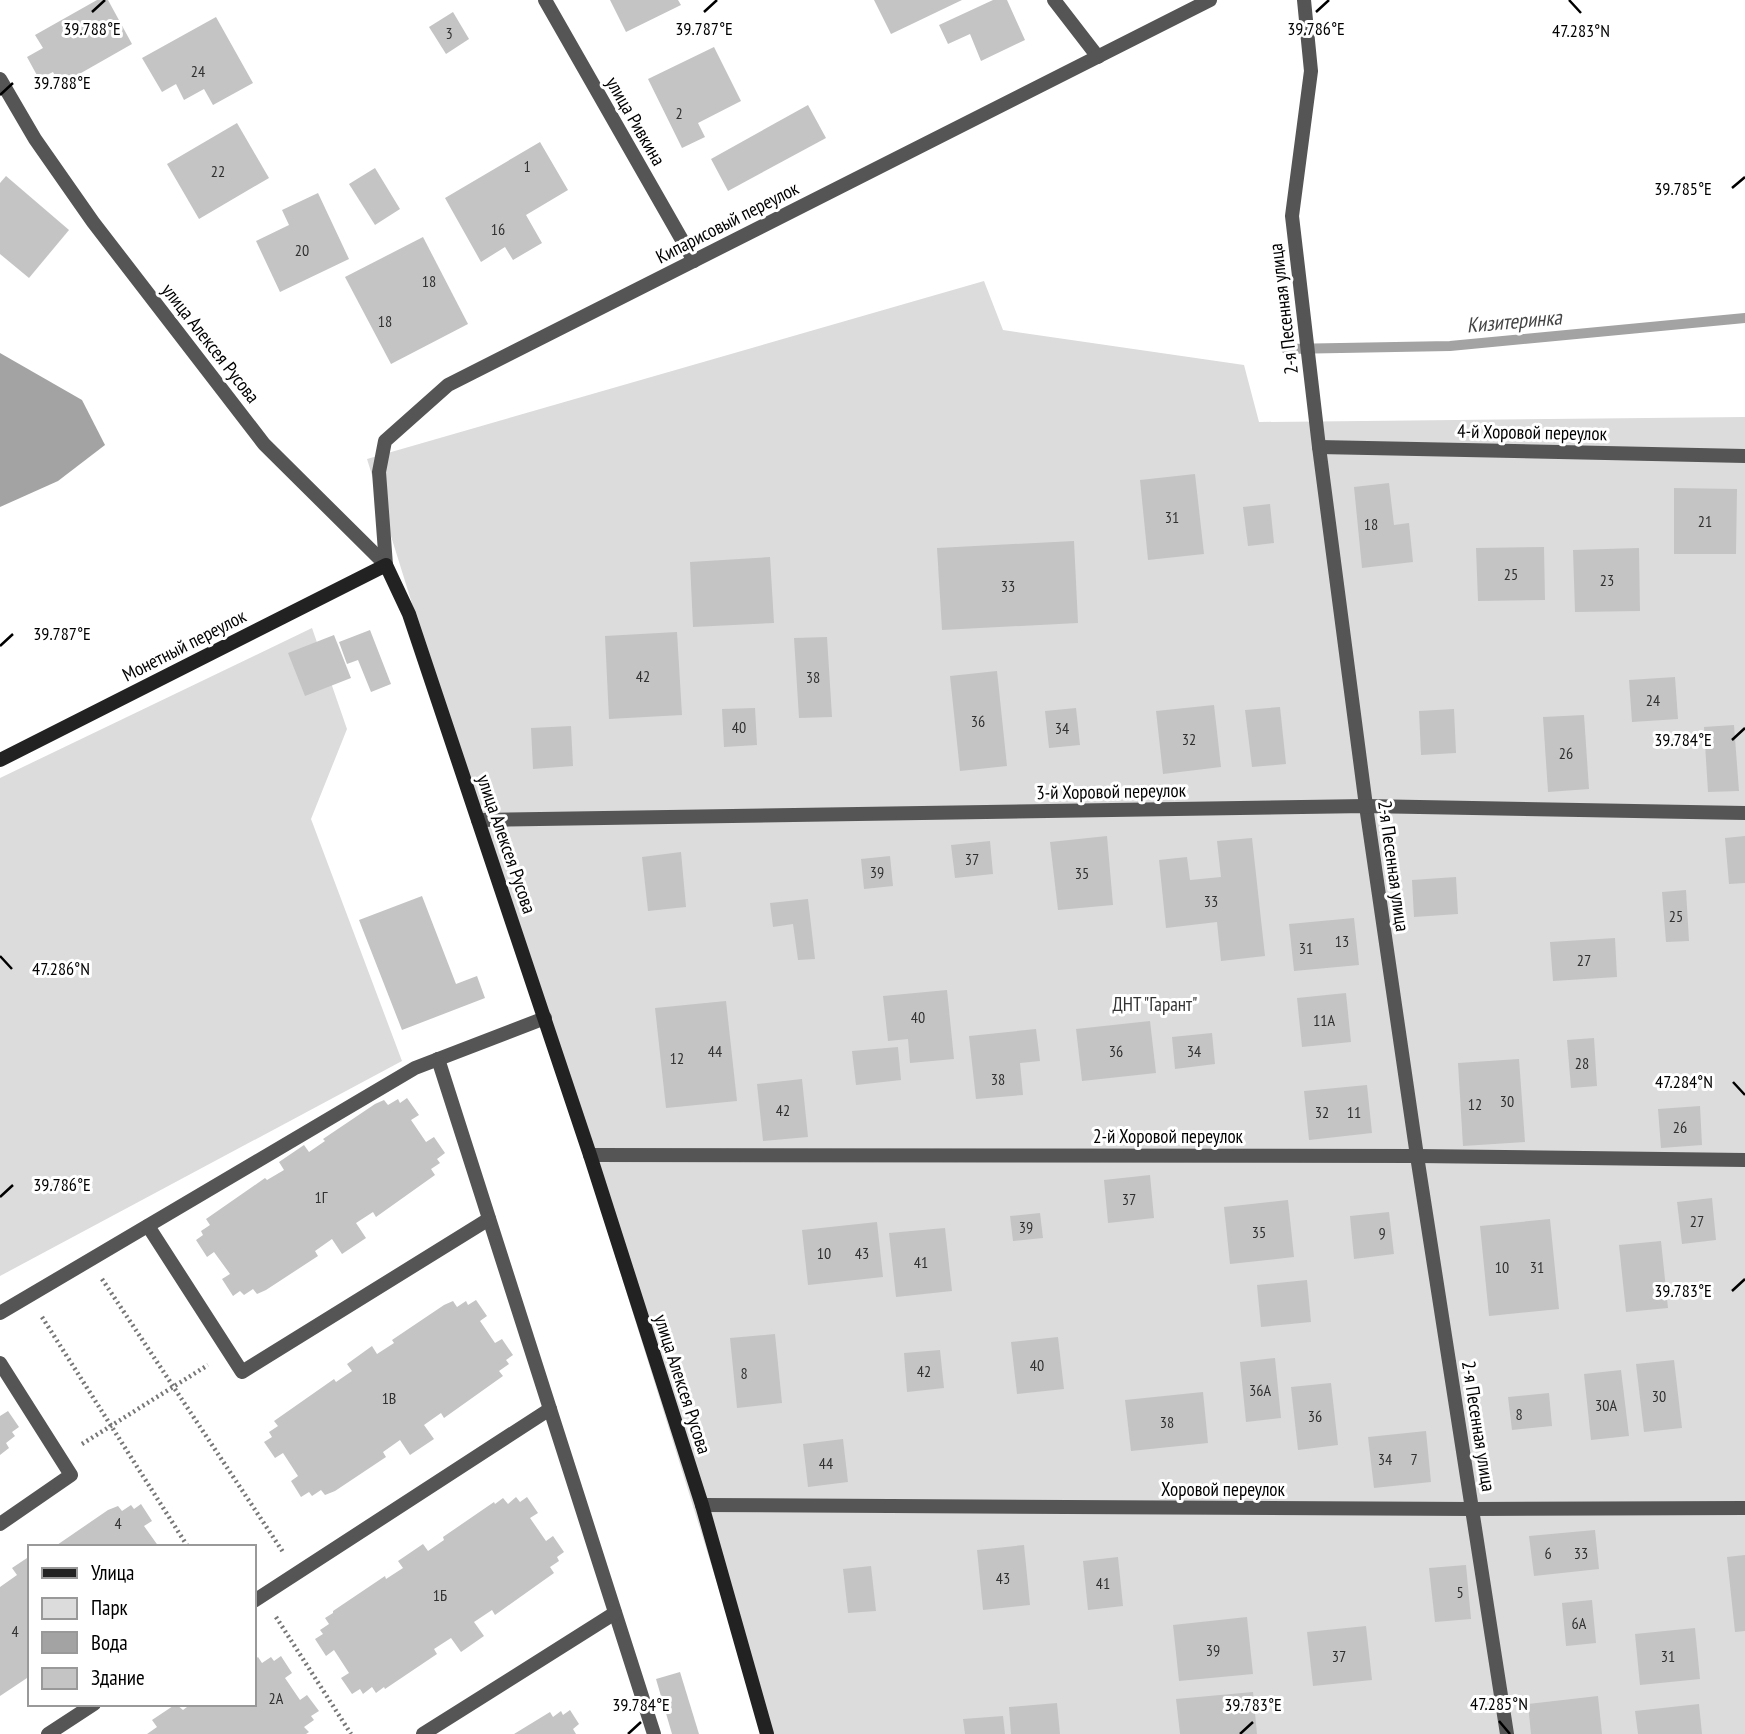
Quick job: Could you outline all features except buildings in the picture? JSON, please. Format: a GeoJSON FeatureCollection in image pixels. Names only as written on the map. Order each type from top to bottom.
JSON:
{"type":"FeatureCollection","features":[{"type":"Feature","properties":{"kind":"street","name":"улица Ривкина"},"geometry":{"type":"LineString","coordinates":[[545,0],[694,261]]}},
{"type":"Feature","properties":{"kind":"street"},"geometry":{"type":"LineString","coordinates":[[1054,0],[1098,57]]}},
{"type":"Feature","properties":{"kind":"street","name":"Кипарисовый переулок"},"geometry":{"type":"LineString","coordinates":[[386,565],[379,472],[385,441],[448,385],[1210,0]]}},
{"type":"Feature","properties":{"kind":"street","name":"2-я Песенная улица"},"geometry":{"type":"LineString","coordinates":[[1304,0],[1311,71],[1292,216],[1319,447],[1366,806],[1417,1156],[1507,1734]]}},
{"type":"Feature","properties":{"kind":"street","name":"улица Алексея Русова"},"geometry":{"type":"LineString","coordinates":[[0,79],[35,139],[93,222],[264,444],[386,565],[409,614],[545,1018],[702,1505],[767,1734]]}},
{"type":"Feature","properties":{"kind":"street","name":"4-й Хоровой переулок"},"geometry":{"type":"LineString","coordinates":[[1319,447],[1745,456]]}},
{"type":"Feature","properties":{"kind":"street","name":"Монетный переулок"},"geometry":{"type":"LineString","coordinates":[[0,760],[386,565]]}},
{"type":"Feature","properties":{"kind":"street","name":"3-й Хоровой переулок"},"geometry":{"type":"LineString","coordinates":[[478,820],[1366,806],[1745,813]]}},
{"type":"Feature","properties":{"kind":"street"},"geometry":{"type":"LineString","coordinates":[[0,1313],[415,1068],[545,1018]]}},
{"type":"Feature","properties":{"kind":"street"},"geometry":{"type":"LineString","coordinates":[[438,1059],[654,1734]]}},
{"type":"Feature","properties":{"kind":"street","name":"2-й Хоровой переулок"},"geometry":{"type":"LineString","coordinates":[[590,1155],[1417,1156],[1745,1160]]}},
{"type":"Feature","properties":{"kind":"street"},"geometry":{"type":"LineString","coordinates":[[148,1226],[242,1372],[489,1219]]}},
{"type":"Feature","properties":{"kind":"street"},"geometry":{"type":"LineString","coordinates":[[0,1363],[71,1475],[0,1524]]}},
{"type":"Feature","properties":{"kind":"street"},"geometry":{"type":"LineString","coordinates":[[258,1598],[550,1409]]}},
{"type":"Feature","properties":{"kind":"street","name":"Хоровой переулок"},"geometry":{"type":"LineString","coordinates":[[702,1505],[1473,1510],[1745,1508]]}},
{"type":"Feature","properties":{"kind":"street"},"geometry":{"type":"LineString","coordinates":[[423,1734],[615,1613]]}},
{"type":"Feature","properties":{"kind":"street"},"geometry":{"type":"LineString","coordinates":[[48,1734],[91,1706]]}},
{"type":"Feature","properties":{"kind":"path"},"geometry":{"type":"LineString","coordinates":[[90,1260],[298,1573]]}},
{"type":"Feature","properties":{"kind":"path"},"geometry":{"type":"LineString","coordinates":[[29,1296],[187,1545]]}},
{"type":"Feature","properties":{"kind":"path"},"geometry":{"type":"LineString","coordinates":[[60,1457],[229,1352]]}},
{"type":"Feature","properties":{"kind":"path"},"geometry":{"type":"LineString","coordinates":[[258,1598],[351,1734]]}},
{"type":"Feature","properties":{"kind":"green space","name":"ДНТ \"Гарант\""},"geometry":{"type":"Polygon","coordinates":[[[984,281],[1003,330],[1244,365],[1259,422],[1745,417],[1745,1734],[764,1734],[367,459],[984,281]]]}},
{"type":"Feature","properties":{"kind":"green space"},"geometry":{"type":"Polygon","coordinates":[[[312,628],[347,729],[311,819],[402,1061],[0,1276],[0,778],[312,628]]]}},
{"type":"Feature","properties":{"kind":"water"},"geometry":{"type":"Polygon","coordinates":[[[0,353],[82,400],[105,445],[58,481],[0,507],[0,353]]]}},
{"type":"Feature","properties":{"kind":"waterway","name":"Кизитеринка"},"geometry":{"type":"LineString","coordinates":[[1286,349],[1450,346],[1745,318]]}}]}
